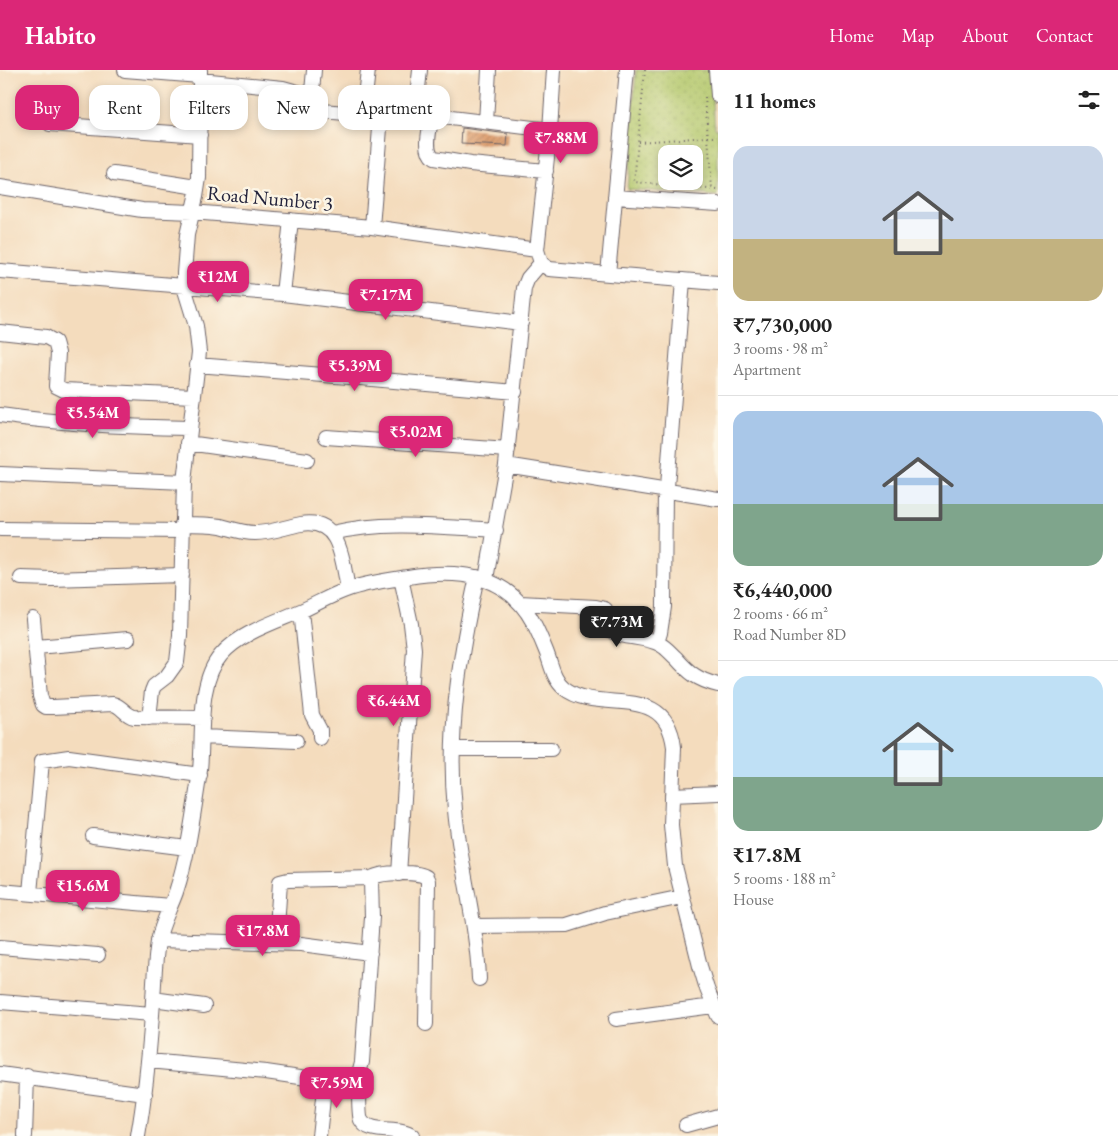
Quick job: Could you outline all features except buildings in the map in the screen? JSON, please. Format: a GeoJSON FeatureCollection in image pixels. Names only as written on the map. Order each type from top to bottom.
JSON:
{"type":"FeatureCollection","features":[{"type":"Feature","properties":{"kind":"street"},"geometry":{"type":"LineString","coordinates":[[125,70],[200,75],[264,85]]}},
{"type":"Feature","properties":{"kind":"street"},"geometry":{"type":"LineString","coordinates":[[313,85],[314,70]]}},
{"type":"Feature","properties":{"kind":"street"},"geometry":{"type":"LineString","coordinates":[[366,85],[368,70]]}},
{"type":"Feature","properties":{"kind":"street"},"geometry":{"type":"LineString","coordinates":[[419,85],[420,70]]}},
{"type":"Feature","properties":{"kind":"street"},"geometry":{"type":"LineString","coordinates":[[486,122],[489,70]]}},
{"type":"Feature","properties":{"kind":"street"},"geometry":{"type":"LineString","coordinates":[[479,979],[474,926],[455,812],[453,749],[456,708],[463,641],[496,530],[508,450],[524,288],[539,257],[554,70]]}},
{"type":"Feature","properties":{"kind":"street"},"geometry":{"type":"LineString","coordinates":[[608,274],[627,70]]}},
{"type":"Feature","properties":{"kind":"street"},"geometry":{"type":"LineString","coordinates":[[716,70],[718,96]]}},
{"type":"Feature","properties":{"kind":"street"},"geometry":{"type":"LineString","coordinates":[[149,718],[154,686],[167,676],[177,662],[180,635],[184,482],[197,366],[198,339],[184,287],[185,252],[198,187],[200,75]]}},
{"type":"Feature","properties":{"kind":"street"},"geometry":{"type":"LineString","coordinates":[[450,118],[550,130]]}},
{"type":"Feature","properties":{"kind":"street"},"geometry":{"type":"LineString","coordinates":[[79,126],[200,135]]}},
{"type":"Feature","properties":{"kind":"street"},"geometry":{"type":"LineString","coordinates":[[372,228],[380,130]]}},
{"type":"Feature","properties":{"kind":"street"},"geometry":{"type":"LineString","coordinates":[[429,130],[429,152],[434,158],[470,164],[546,171]]}},
{"type":"Feature","properties":{"kind":"street"},"geometry":{"type":"LineString","coordinates":[[114,174],[198,187]]}},
{"type":"Feature","properties":{"kind":"street","name":"Road Number 3"},"geometry":{"type":"LineString","coordinates":[[0,187],[142,210],[192,212],[372,228],[539,257],[549,269],[718,283]]}},
{"type":"Feature","properties":{"kind":"street"},"geometry":{"type":"LineString","coordinates":[[615,197],[718,204]]}},
{"type":"Feature","properties":{"kind":"street"},"geometry":{"type":"LineString","coordinates":[[283,294],[291,220]]}},
{"type":"Feature","properties":{"kind":"street"},"geometry":{"type":"LineString","coordinates":[[0,271],[283,294],[521,323]]}},
{"type":"Feature","properties":{"kind":"street"},"geometry":{"type":"LineString","coordinates":[[657,642],[664,607],[665,490],[667,488],[683,280]]}},
{"type":"Feature","properties":{"kind":"street"},"geometry":{"type":"LineString","coordinates":[[0,332],[46,337],[56,342],[58,353],[56,386],[64,390],[194,396]]}},
{"type":"Feature","properties":{"kind":"street"},"geometry":{"type":"LineString","coordinates":[[197,366],[514,392]]}},
{"type":"Feature","properties":{"kind":"street"},"geometry":{"type":"LineString","coordinates":[[0,415],[96,425],[189,428]]}},
{"type":"Feature","properties":{"kind":"street"},"geometry":{"type":"LineString","coordinates":[[326,437],[508,450]]}},
{"type":"Feature","properties":{"kind":"street"},"geometry":{"type":"LineString","coordinates":[[188,443],[308,460]]}},
{"type":"Feature","properties":{"kind":"street"},"geometry":{"type":"LineString","coordinates":[[506,465],[718,499]]}},
{"type":"Feature","properties":{"kind":"street"},"geometry":{"type":"LineString","coordinates":[[0,474],[184,482]]}},
{"type":"Feature","properties":{"kind":"street"},"geometry":{"type":"LineString","coordinates":[[0,529],[182,527],[208,524],[255,533],[311,523],[327,528],[332,534],[342,557],[348,589]]}},
{"type":"Feature","properties":{"kind":"street"},"geometry":{"type":"LineString","coordinates":[[332,534],[379,526],[426,526],[496,530]]}},
{"type":"Feature","properties":{"kind":"street"},"geometry":{"type":"LineString","coordinates":[[138,1136],[149,1061],[158,940],[176,892],[187,848],[200,775],[203,718],[207,687],[212,670],[220,656],[245,637],[348,589],[428,574],[458,574],[481,578],[501,587],[520,603],[532,620],[558,682],[566,690],[579,695],[625,702],[649,708],[667,721],[673,734],[674,746],[672,844],[682,897],[700,966],[716,1011],[616,1019]]}},
{"type":"Feature","properties":{"kind":"street"},"geometry":{"type":"LineString","coordinates":[[22,578],[52,579],[182,575]]}},
{"type":"Feature","properties":{"kind":"street"},"geometry":{"type":"LineString","coordinates":[[399,874],[414,649],[411,624],[401,578]]}},
{"type":"Feature","properties":{"kind":"street"},"geometry":{"type":"LineString","coordinates":[[520,603],[602,608],[607,612],[612,631],[657,642],[693,675],[703,681],[718,685]]}},
{"type":"Feature","properties":{"kind":"street"},"geometry":{"type":"LineString","coordinates":[[300,611],[312,715],[320,730],[320,738]]}},
{"type":"Feature","properties":{"kind":"street"},"geometry":{"type":"LineString","coordinates":[[34,619],[41,701],[46,707],[113,704],[119,705],[130,716],[203,718]]}},
{"type":"Feature","properties":{"kind":"street"},"geometry":{"type":"LineString","coordinates":[[36,647],[128,639]]}},
{"type":"Feature","properties":{"kind":"street"},"geometry":{"type":"LineString","coordinates":[[202,737],[296,741]]}},
{"type":"Feature","properties":{"kind":"street"},"geometry":{"type":"LineString","coordinates":[[453,749],[550,749]]}},
{"type":"Feature","properties":{"kind":"street"},"geometry":{"type":"LineString","coordinates":[[30,893],[42,760],[69,757],[200,775]]}},
{"type":"Feature","properties":{"kind":"street"},"geometry":{"type":"LineString","coordinates":[[672,795],[718,793]]}},
{"type":"Feature","properties":{"kind":"street"},"geometry":{"type":"LineString","coordinates":[[93,836],[187,848]]}},
{"type":"Feature","properties":{"kind":"street"},"geometry":{"type":"LineString","coordinates":[[276,943],[280,882],[288,880],[372,878],[379,875],[423,874],[428,881],[426,1024]]}},
{"type":"Feature","properties":{"kind":"street"},"geometry":{"type":"LineString","coordinates":[[372,878],[370,953],[362,1062],[358,1077],[360,1114],[361,1120],[365,1125],[379,1130],[408,1132],[412,1136]]}},
{"type":"Feature","properties":{"kind":"street"},"geometry":{"type":"LineString","coordinates":[[0,890],[170,906]]}},
{"type":"Feature","properties":{"kind":"street"},"geometry":{"type":"LineString","coordinates":[[474,926],[567,925],[605,914],[682,897]]}},
{"type":"Feature","properties":{"kind":"street"},"geometry":{"type":"LineString","coordinates":[[158,940],[276,943],[320,946],[370,953]]}},
{"type":"Feature","properties":{"kind":"street"},"geometry":{"type":"LineString","coordinates":[[0,947],[98,955]]}},
{"type":"Feature","properties":{"kind":"street"},"geometry":{"type":"LineString","coordinates":[[153,1000],[204,1006]]}},
{"type":"Feature","properties":{"kind":"street"},"geometry":{"type":"LineString","coordinates":[[0,1002],[152,1014]]}},
{"type":"Feature","properties":{"kind":"street"},"geometry":{"type":"LineString","coordinates":[[149,1061],[266,1072],[347,1083],[353,1082],[358,1077]]}},
{"type":"Feature","properties":{"kind":"street"},"geometry":{"type":"LineString","coordinates":[[0,1074],[27,1076],[145,1094]]}},
{"type":"Feature","properties":{"kind":"street"},"geometry":{"type":"LineString","coordinates":[[25,1136],[27,1076]]}},
{"type":"Feature","properties":{"kind":"street"},"geometry":{"type":"LineString","coordinates":[[319,1136],[325,1080]]}},
{"type":"Feature","properties":{"kind":"street"},"geometry":{"type":"LineString","coordinates":[[686,1125],[718,1116]]}},
{"type":"Feature","properties":{"kind":"path"},"geometry":{"type":"LineString","coordinates":[[645,70],[634,182],[718,190]]}},
{"type":"Feature","properties":{"kind":"path"},"geometry":{"type":"LineString","coordinates":[[704,89],[712,189]]}},
{"type":"Feature","properties":{"kind":"path"},"geometry":{"type":"LineString","coordinates":[[638,142],[718,137]]}},
{"type":"Feature","properties":{"kind":"green space"},"geometry":{"type":"Polygon","coordinates":[[[636,70],[711,70],[715,128],[718,128],[718,196],[627,189],[636,70]]]}}]}
